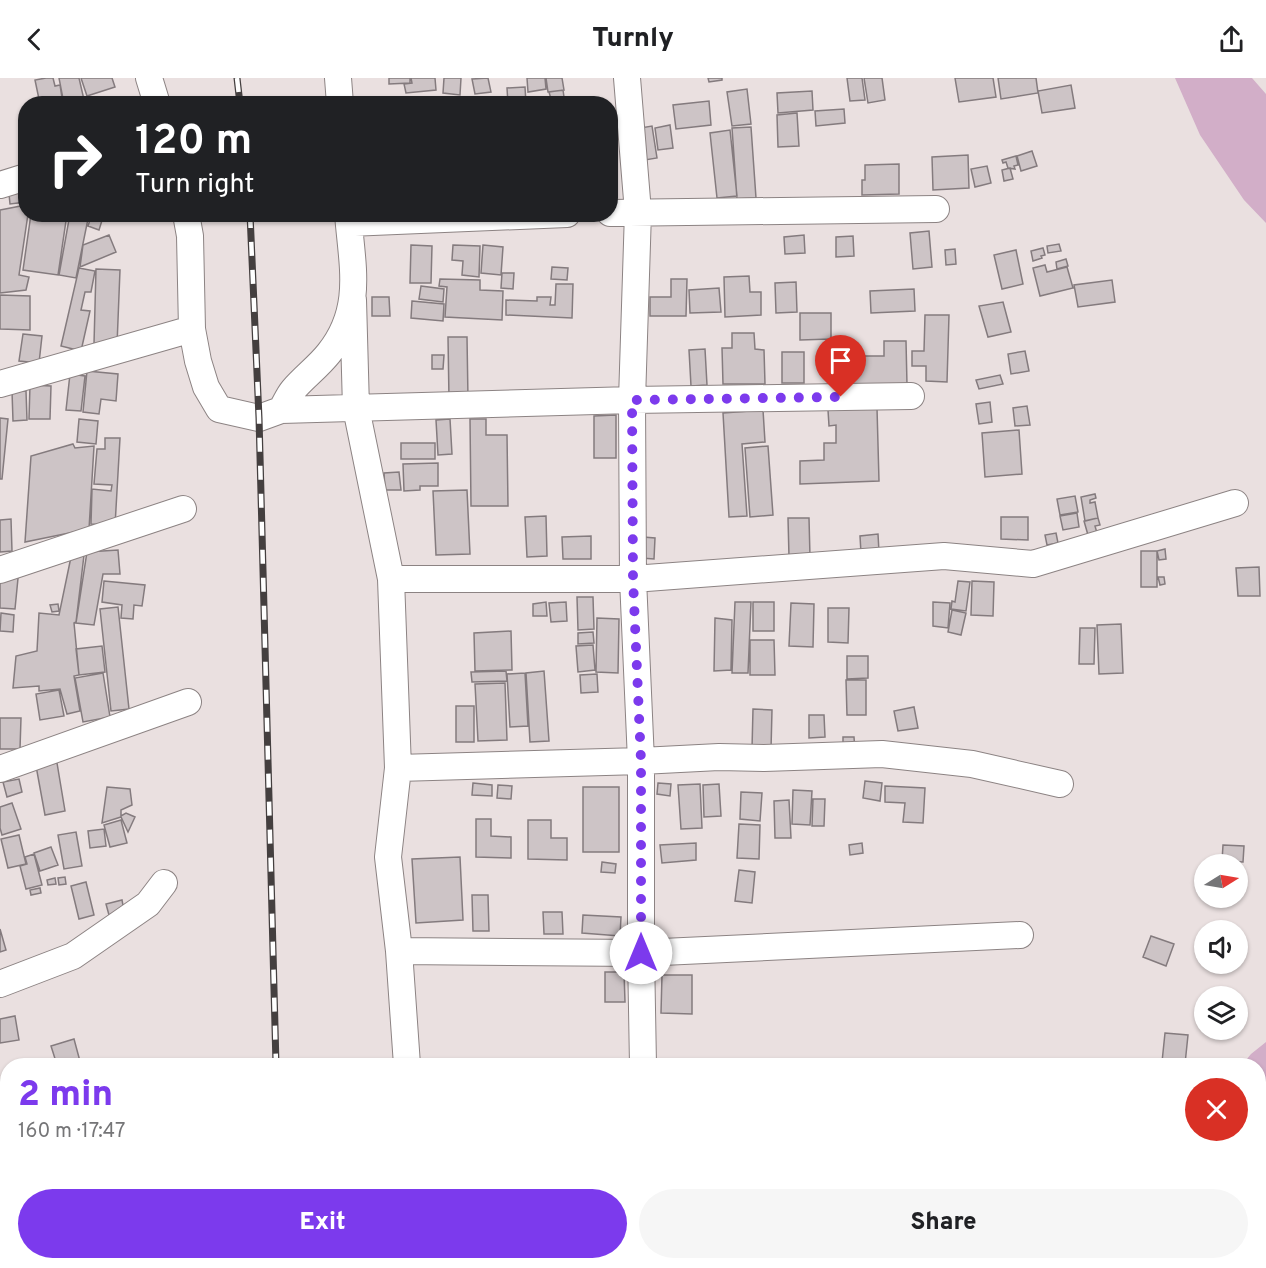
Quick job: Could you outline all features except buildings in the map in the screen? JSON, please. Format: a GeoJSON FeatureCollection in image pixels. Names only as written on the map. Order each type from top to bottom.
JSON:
{"type":"FeatureCollection","features":[{"type":"Feature","properties":{"kind":"street"},"geometry":{"type":"LineString","coordinates":[[149,78],[155,96]]}},
{"type":"Feature","properties":{"kind":"street"},"geometry":{"type":"LineString","coordinates":[[338,78],[339,96]]}},
{"type":"Feature","properties":{"kind":"street"},"geometry":{"type":"LineString","coordinates":[[627,78],[638,212],[632,400],[633,579],[641,761],[643,1058]]}},
{"type":"Feature","properties":{"kind":"street"},"geometry":{"type":"LineString","coordinates":[[0,185],[18,179]]}},
{"type":"Feature","properties":{"kind":"street"},"geometry":{"type":"LineString","coordinates":[[618,213],[936,209]]}},
{"type":"Feature","properties":{"kind":"street"},"geometry":{"type":"LineString","coordinates":[[187,222],[190,236],[192,329],[206,387],[219,409],[260,418],[281,410],[632,400],[911,396]]}},
{"type":"Feature","properties":{"kind":"street"},"geometry":{"type":"LineString","coordinates":[[348,222],[355,277],[353,300],[356,408],[391,579],[398,768],[388,857],[399,951],[407,1058]]}},
{"type":"Feature","properties":{"kind":"street"},"geometry":{"type":"LineString","coordinates":[[281,410],[292,391],[328,354],[341,334],[353,300]]}},
{"type":"Feature","properties":{"kind":"street"},"geometry":{"type":"LineString","coordinates":[[0,384],[192,329]]}},
{"type":"Feature","properties":{"kind":"street"},"geometry":{"type":"LineString","coordinates":[[391,579],[633,579],[944,556],[1033,564],[1235,503]]}},
{"type":"Feature","properties":{"kind":"street"},"geometry":{"type":"LineString","coordinates":[[0,570],[183,509]]}},
{"type":"Feature","properties":{"kind":"street"},"geometry":{"type":"LineString","coordinates":[[0,769],[188,702]]}},
{"type":"Feature","properties":{"kind":"street"},"geometry":{"type":"LineString","coordinates":[[398,768],[882,754],[972,764],[1060,784]]}},
{"type":"Feature","properties":{"kind":"street"},"geometry":{"type":"LineString","coordinates":[[0,984],[73,956],[148,904],[164,883]]}},
{"type":"Feature","properties":{"kind":"street"},"geometry":{"type":"LineString","coordinates":[[399,951],[641,953],[1020,935]]}},
{"type":"Feature","properties":{"kind":"shaded area"},"geometry":{"type":"Polygon","coordinates":[[[1175,78],[1252,78],[1266,94],[1266,223],[1244,200],[1200,135],[1175,78]]]}},
{"type":"Feature","properties":{"kind":"shaded area"},"geometry":{"type":"Polygon","coordinates":[[[1266,1042],[1266,1058],[1248,1058],[1266,1042]]]}},
{"type":"Feature","properties":{"kind":"railway"},"geometry":{"type":"LineString","coordinates":[[237,78],[239,96]]}},
{"type":"Feature","properties":{"kind":"railway"},"geometry":{"type":"LineString","coordinates":[[250,222],[259,418],[276,1058]]}},
{"type":"Feature","properties":{"kind":"route"},"geometry":{"type":"LineString","coordinates":[[641,953],[641,761],[633,579],[632,400],[841,397]]}}]}
